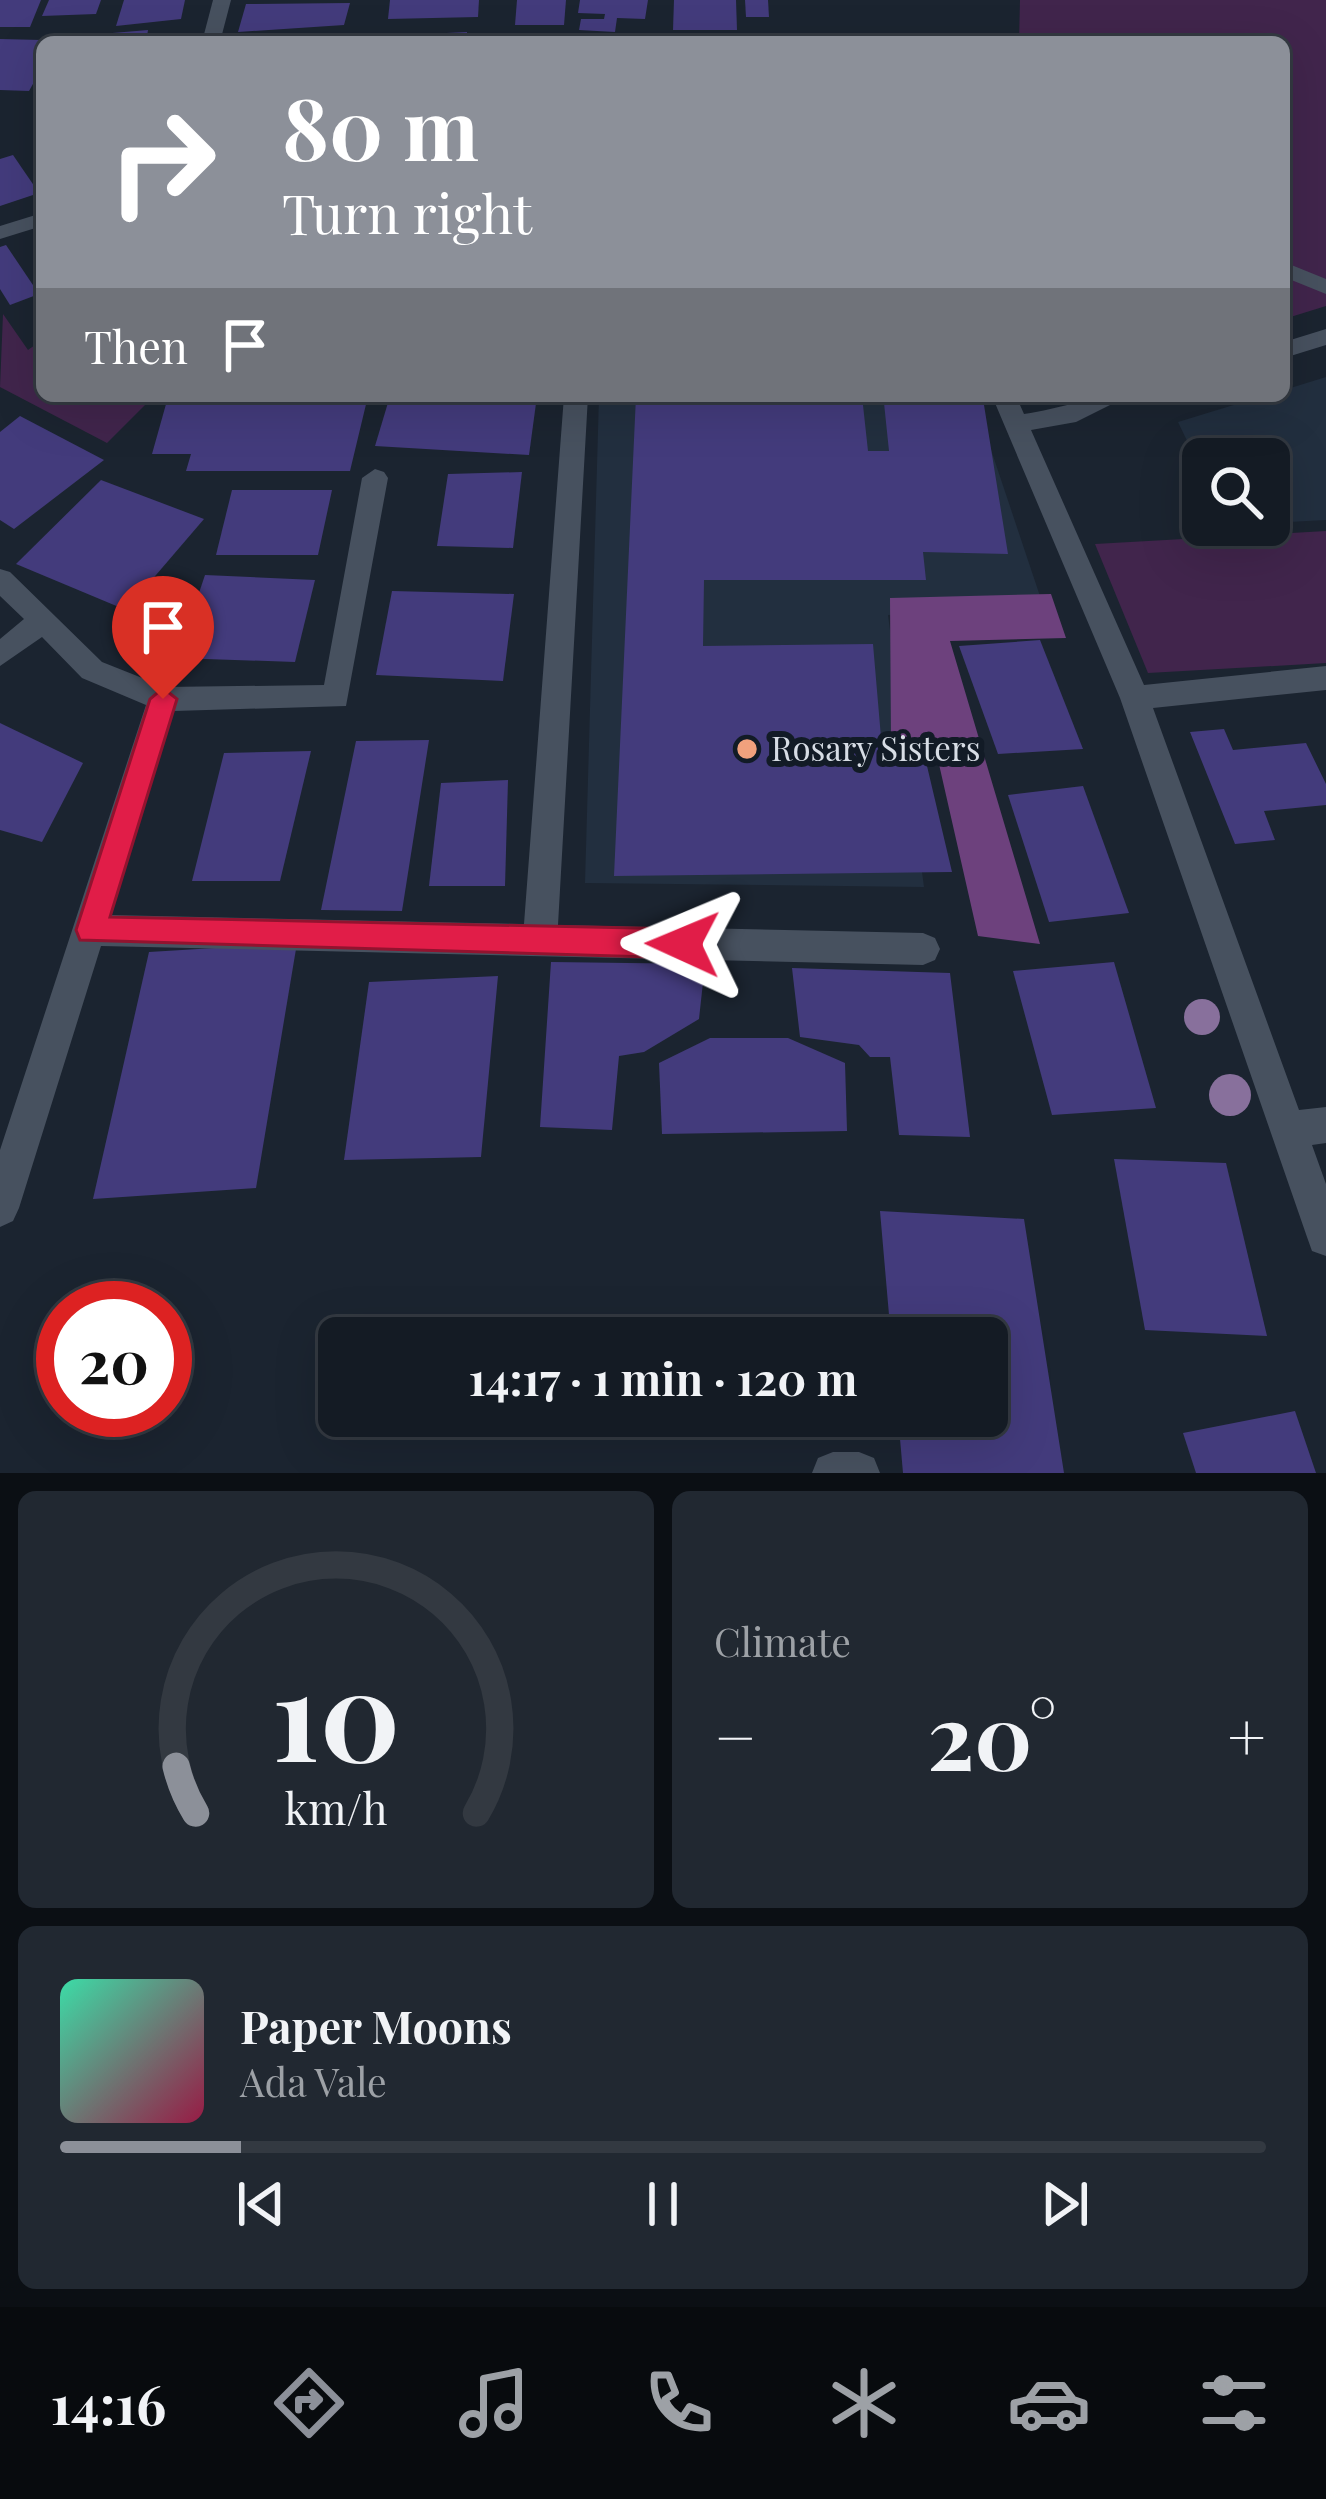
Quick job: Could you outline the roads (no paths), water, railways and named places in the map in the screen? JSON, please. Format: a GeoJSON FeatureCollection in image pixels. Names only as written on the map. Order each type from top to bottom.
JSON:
{"type":"FeatureCollection","features":[{"type":"Feature","properties":{"kind":"street"},"geometry":{"type":"LineString","coordinates":[[213,36],[222,0]]}},
{"type":"Feature","properties":{"kind":"street"},"geometry":{"type":"LineString","coordinates":[[0,233],[36,221]]}},
{"type":"Feature","properties":{"kind":"street"},"geometry":{"type":"LineString","coordinates":[[1290,269],[1326,287]]}},
{"type":"Feature","properties":{"kind":"street"},"geometry":{"type":"LineString","coordinates":[[1290,348],[1326,337]]}},
{"type":"Feature","properties":{"kind":"street"},"geometry":{"type":"LineString","coordinates":[[540,940],[576,402]]}},
{"type":"Feature","properties":{"kind":"street"},"geometry":{"type":"LineString","coordinates":[[1101,402],[1067,416],[1011,410],[1135,698],[1326,1237]]}},
{"type":"Feature","properties":{"kind":"street"},"geometry":{"type":"LineString","coordinates":[[0,580],[92,670],[163,699],[336,697],[375,478]]}},
{"type":"Feature","properties":{"kind":"street"},"geometry":{"type":"LineString","coordinates":[[0,655],[43,620]]}},
{"type":"Feature","properties":{"kind":"street"},"geometry":{"type":"LineString","coordinates":[[1135,698],[1326,678]]}},
{"type":"Feature","properties":{"kind":"street"},"geometry":{"type":"LineString","coordinates":[[0,1208],[163,699]]}},
{"type":"Feature","properties":{"kind":"street"},"geometry":{"type":"LineString","coordinates":[[91,930],[923,949]]}},
{"type":"Feature","properties":{"kind":"street"},"geometry":{"type":"LineString","coordinates":[[1288,1129],[1326,1125]]}},
{"type":"Feature","properties":{"kind":"street"},"geometry":{"type":"LineString","coordinates":[[833,1473],[859,1473]]}},
{"type":"Feature","properties":{"kind":"place","name":"Rosary Sisters"},"geometry":{"type":"Point","coordinates":[747,749]}}]}
